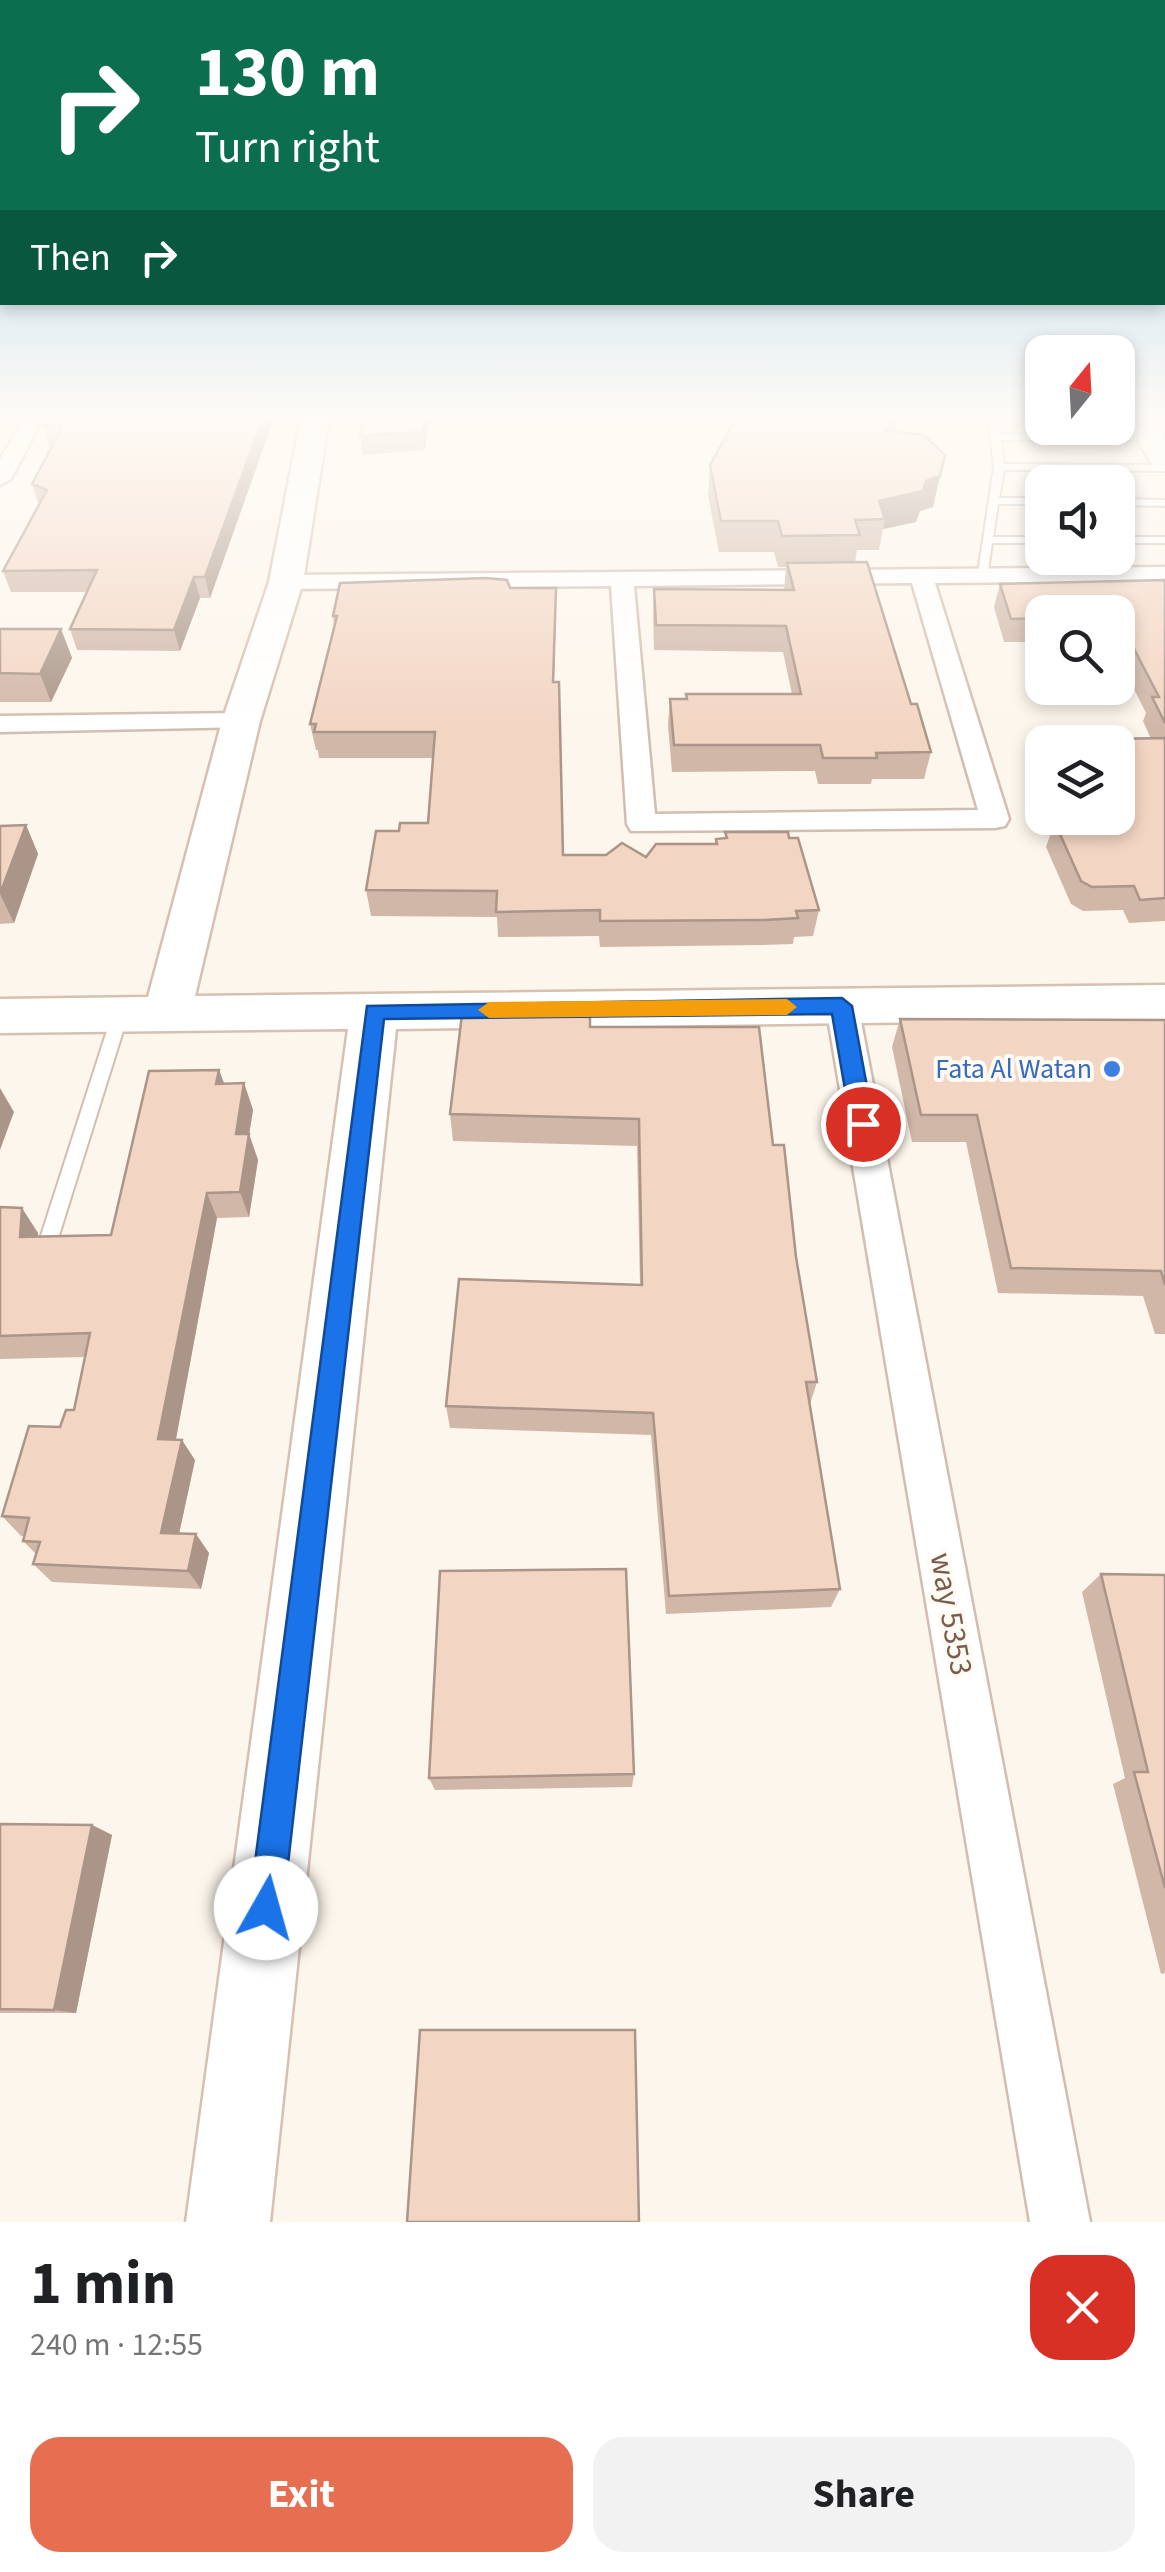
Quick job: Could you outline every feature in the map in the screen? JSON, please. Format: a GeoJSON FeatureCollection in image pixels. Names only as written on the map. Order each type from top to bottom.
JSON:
{"type":"FeatureCollection","features":[{"type":"Feature","properties":{"kind":"street"},"geometry":{"type":"LineString","coordinates":[[167,1014],[241,721],[286,582],[297,522]]}},
{"type":"Feature","properties":{"kind":"street"},"geometry":{"type":"LineString","coordinates":[[286,582],[1165,574]]}},
{"type":"Feature","properties":{"kind":"street"},"geometry":{"type":"LineString","coordinates":[[622,580],[641,824],[995,819],[922,578]]}},
{"type":"Feature","properties":{"kind":"street"},"geometry":{"type":"LineString","coordinates":[[0,724],[241,721]]}},
{"type":"Feature","properties":{"kind":"street"},"geometry":{"type":"LineString","coordinates":[[0,1016],[1165,1002]]}},
{"type":"Feature","properties":{"kind":"street","name":"way 5353"},"geometry":{"type":"LineString","coordinates":[[842,1006],[1060,2222]]}},
{"type":"Feature","properties":{"kind":"street"},"geometry":{"type":"LineString","coordinates":[[228,2222],[374,1012]]}},
{"type":"Feature","properties":{"kind":"lane"},"geometry":{"type":"LineString","coordinates":[[982,578],[990,522]]}},
{"type":"Feature","properties":{"kind":"lane"},"geometry":{"type":"LineString","coordinates":[[987,540],[1025,540]]}},
{"type":"Feature","properties":{"kind":"lane"},"geometry":{"type":"LineString","coordinates":[[1135,540],[1165,540]]}},
{"type":"Feature","properties":{"kind":"lane"},"geometry":{"type":"LineString","coordinates":[[47,1245],[120,1014]]}},
{"type":"Feature","properties":{"kind":"building"},"geometry":{"type":"Polygon","coordinates":[[[30,522],[225,522],[205,577],[194,577],[174,630],[70,629],[97,570],[3,571],[30,522]]]}},
{"type":"Feature","properties":{"kind":"building"},"geometry":{"type":"Polygon","coordinates":[[[778,522],[856,522],[860,535],[782,536],[778,522]]]}},
{"type":"Feature","properties":{"kind":"building"},"geometry":{"type":"Polygon","coordinates":[[[867,562],[911,704],[917,704],[931,752],[823,758],[820,745],[674,745],[670,699],[687,699],[686,694],[801,694],[786,626],[656,625],[654,589],[794,590],[787,563],[867,562]]]}},
{"type":"Feature","properties":{"kind":"building"},"geometry":{"type":"Polygon","coordinates":[[[507,580],[510,588],[556,588],[553,682],[559,682],[563,855],[606,855],[622,843],[646,857],[656,844],[717,844],[716,839],[727,838],[725,832],[788,832],[789,838],[798,838],[819,910],[796,911],[798,918],[765,920],[600,921],[600,910],[496,912],[497,891],[366,890],[376,831],[399,831],[400,823],[428,823],[435,732],[314,732],[316,724],[310,724],[337,616],[333,616],[340,583],[507,580]]]}},
{"type":"Feature","properties":{"kind":"building"},"geometry":{"type":"Polygon","coordinates":[[[1165,580],[1165,723],[1152,697],[1159,697],[1135,651],[1135,595],[1025,595],[1025,619],[1011,619],[1000,584],[1165,580]]]}},
{"type":"Feature","properties":{"kind":"building"},"geometry":{"type":"Polygon","coordinates":[[[0,629],[61,629],[40,674],[0,673],[0,629]]]}},
{"type":"Feature","properties":{"kind":"building"},"geometry":{"type":"Polygon","coordinates":[[[1165,738],[1165,898],[1140,900],[1134,886],[1092,887],[1081,881],[1060,835],[1135,835],[1135,739],[1165,738]]]}},
{"type":"Feature","properties":{"kind":"building"},"geometry":{"type":"Polygon","coordinates":[[[26,825],[0,894],[0,826],[26,825]]]}},
{"type":"Feature","properties":{"kind":"building"},"geometry":{"type":"Polygon","coordinates":[[[462,1014],[590,1017],[590,1027],[759,1027],[773,1145],[784,1145],[796,1257],[817,1382],[806,1382],[840,1589],[669,1596],[653,1413],[446,1406],[459,1279],[642,1285],[639,1119],[450,1114],[462,1014]]]}},
{"type":"Feature","properties":{"kind":"building"},"geometry":{"type":"Polygon","coordinates":[[[900,1019],[1165,1020],[1165,1285],[1161,1271],[1011,1268],[977,1115],[921,1115],[900,1019]]]}},
{"type":"Feature","properties":{"kind":"building"},"geometry":{"type":"Polygon","coordinates":[[[219,1070],[216,1084],[244,1083],[236,1134],[249,1134],[240,1192],[207,1193],[158,1439],[182,1440],[161,1533],[196,1534],[188,1571],[33,1564],[40,1542],[23,1541],[29,1518],[2,1516],[29,1426],[60,1427],[66,1410],[74,1410],[90,1333],[0,1336],[0,1207],[22,1208],[20,1237],[111,1235],[149,1071],[219,1070]]]}},
{"type":"Feature","properties":{"kind":"building"},"geometry":{"type":"Polygon","coordinates":[[[626,1569],[634,1774],[429,1778],[440,1571],[626,1569]]]}},
{"type":"Feature","properties":{"kind":"building"},"geometry":{"type":"Polygon","coordinates":[[[1101,1574],[1165,1575],[1165,1888],[1134,1772],[1148,1772],[1101,1574]]]}},
{"type":"Feature","properties":{"kind":"building"},"geometry":{"type":"Polygon","coordinates":[[[0,1824],[92,1825],[54,2010],[0,2009],[0,1824]]]}},
{"type":"Feature","properties":{"kind":"building"},"geometry":{"type":"Polygon","coordinates":[[[420,2030],[635,2030],[639,2222],[407,2222],[420,2030]]]}},
{"type":"Feature","properties":{"kind":"slow traffic"},"geometry":{"type":"LineString","coordinates":[[489,1010],[787,1007]]}},
{"type":"Feature","properties":{"kind":"place","name":"Fata Al Watan"},"geometry":{"type":"Point","coordinates":[1112,1069]}},
{"type":"Feature","properties":{"kind":"route"},"geometry":{"type":"LineString","coordinates":[[266,1908],[374,1012],[842,1006],[863,1124]]}}]}
